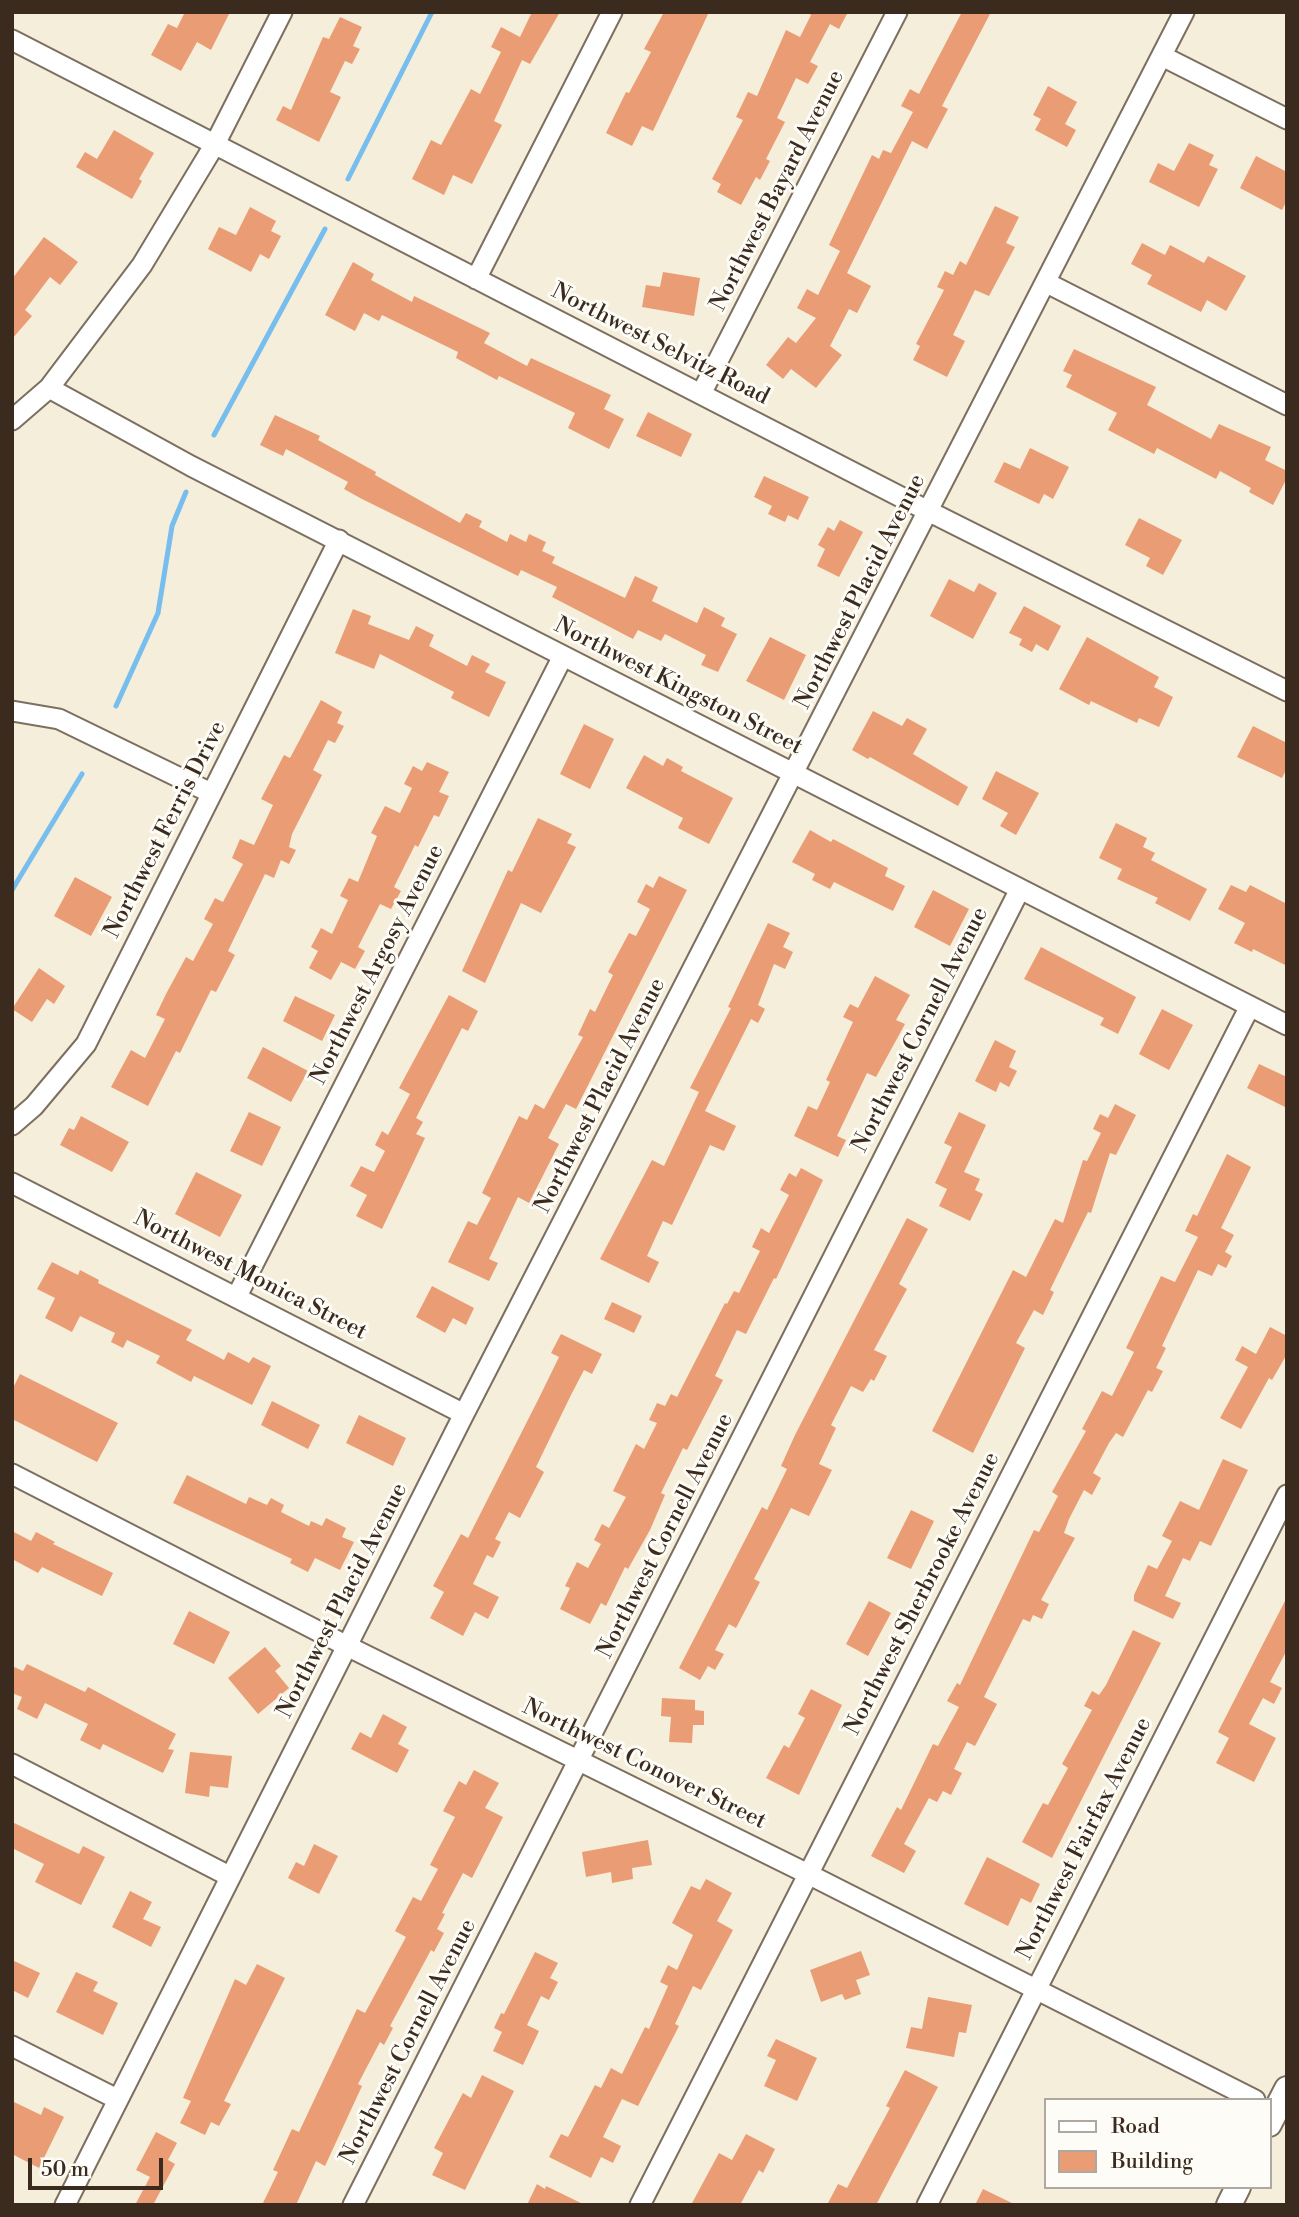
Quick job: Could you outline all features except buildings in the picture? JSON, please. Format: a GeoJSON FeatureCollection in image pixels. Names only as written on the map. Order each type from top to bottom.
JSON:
{"type":"FeatureCollection","features":[{"type":"Feature","properties":{"kind":"main road"},"geometry":{"type":"LineString","coordinates":[[1229,2205],[1237,2189]]}},
{"type":"Feature","properties":{"kind":"street"},"geometry":{"type":"LineString","coordinates":[[12,420],[49,388],[142,265],[215,144],[282,12]]}},
{"type":"Feature","properties":{"kind":"street"},"geometry":{"type":"LineString","coordinates":[[476,279],[612,12]]}},
{"type":"Feature","properties":{"kind":"street","name":"Northwest Bayard Avenue"},"geometry":{"type":"LineString","coordinates":[[702,392],[897,12]]}},
{"type":"Feature","properties":{"kind":"street","name":"Northwest Placid Avenue"},"geometry":{"type":"LineString","coordinates":[[65,2205],[229,1876],[349,1647],[464,1413],[795,775],[1184,12]]}},
{"type":"Feature","properties":{"kind":"street","name":"Northwest Selvitz Road"},"geometry":{"type":"LineString","coordinates":[[12,40],[702,392],[930,512],[1287,691]]}},
{"type":"Feature","properties":{"kind":"street"},"geometry":{"type":"LineString","coordinates":[[1162,56],[1287,120]]}},
{"type":"Feature","properties":{"kind":"street"},"geometry":{"type":"LineString","coordinates":[[1047,284],[1287,405]]}},
{"type":"Feature","properties":{"kind":"street","name":"Northwest Kingston Street"},"geometry":{"type":"LineString","coordinates":[[49,388],[191,466],[1287,1025]]}},
{"type":"Feature","properties":{"kind":"street","name":"Northwest Ferris Drive"},"geometry":{"type":"LineString","coordinates":[[12,1125],[33,1106],[86,1044],[339,540]]}},
{"type":"Feature","properties":{"kind":"street","name":"Northwest Argosy Avenue"},"geometry":{"type":"LineString","coordinates":[[237,1296],[563,656]]}},
{"type":"Feature","properties":{"kind":"street"},"geometry":{"type":"LineString","coordinates":[[12,711],[59,719],[211,793]]}},
{"type":"Feature","properties":{"kind":"street","name":"Northwest Cornell Avenue"},"geometry":{"type":"LineString","coordinates":[[353,2205],[1020,889]]}},
{"type":"Feature","properties":{"kind":"street","name":"Northwest Sherbrooke Avenue"},"geometry":{"type":"LineString","coordinates":[[640,2205],[1250,1006]]}},
{"type":"Feature","properties":{"kind":"street","name":"Northwest Monica Street"},"geometry":{"type":"LineString","coordinates":[[12,1183],[464,1413]]}},
{"type":"Feature","properties":{"kind":"street","name":"Northwest Conover Street"},"geometry":{"type":"LineString","coordinates":[[12,1474],[349,1647],[1255,2098]]}},
{"type":"Feature","properties":{"kind":"street","name":"Northwest Fairfax Avenue"},"geometry":{"type":"LineString","coordinates":[[926,2205],[1287,1495]]}},
{"type":"Feature","properties":{"kind":"street"},"geometry":{"type":"LineString","coordinates":[[12,1764],[229,1876]]}},
{"type":"Feature","properties":{"kind":"street"},"geometry":{"type":"LineString","coordinates":[[12,2046],[117,2099]]}},
{"type":"Feature","properties":{"kind":"waterway"},"geometry":{"type":"LineString","coordinates":[[348,179],[432,12]]}},
{"type":"Feature","properties":{"kind":"waterway"},"geometry":{"type":"LineString","coordinates":[[214,435],[325,229]]}},
{"type":"Feature","properties":{"kind":"waterway"},"geometry":{"type":"LineString","coordinates":[[116,706],[158,613],[172,526],[186,492]]}},
{"type":"Feature","properties":{"kind":"waterway"},"geometry":{"type":"LineString","coordinates":[[12,890],[82,774]]}}]}
